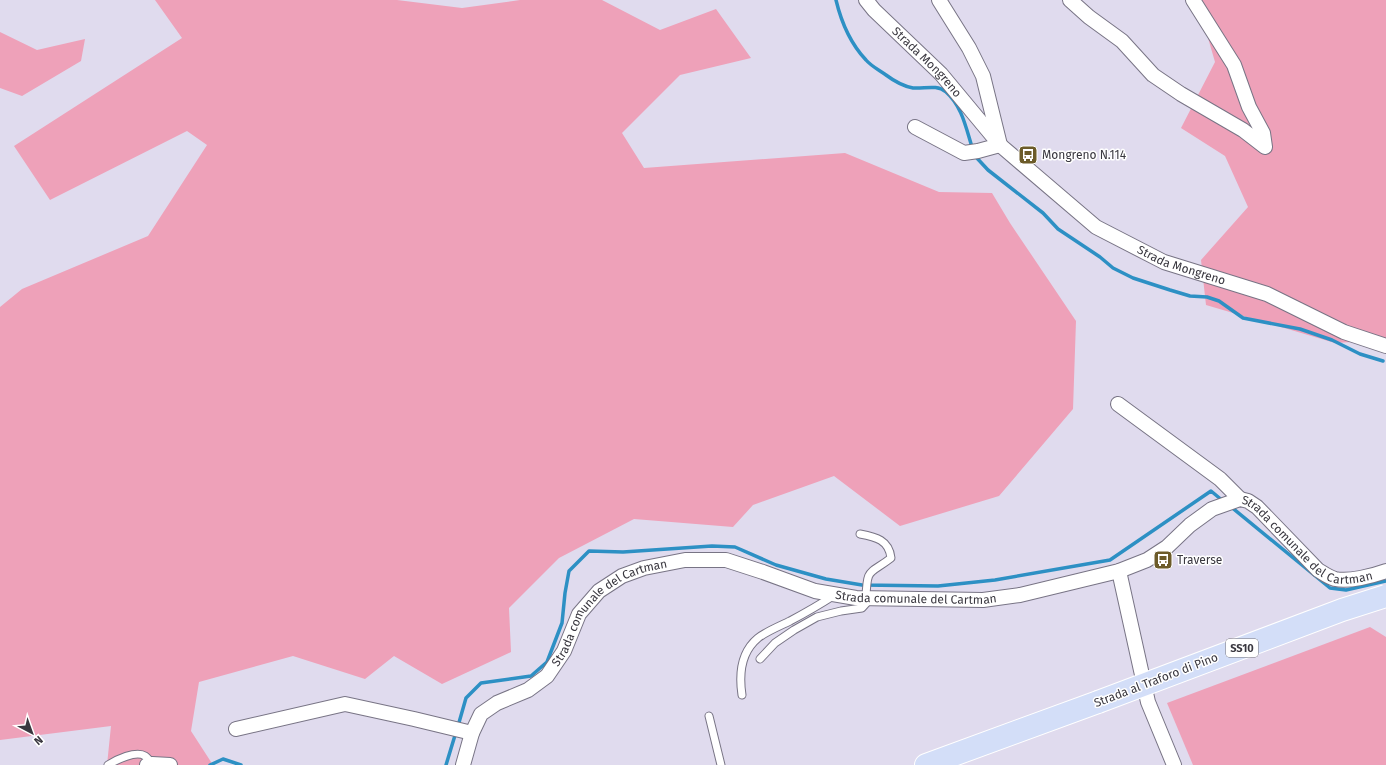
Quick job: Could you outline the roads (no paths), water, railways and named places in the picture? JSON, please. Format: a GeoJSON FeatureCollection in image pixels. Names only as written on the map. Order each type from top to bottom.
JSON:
{"type":"FeatureCollection","features":[{"type":"Feature","properties":{"kind":"main road","name":"Strada al Traforo di Pino"},"geometry":{"type":"LineString","coordinates":[[926,765],[1342,610],[1386,596]]}},
{"type":"Feature","properties":{"kind":"street","name":"Strada Mongreno"},"geometry":{"type":"LineString","coordinates":[[866,0],[874,10],[941,74],[1000,145],[1096,227],[1164,262],[1267,294],[1344,332],[1386,346]]}},
{"type":"Feature","properties":{"kind":"street"},"geometry":{"type":"LineString","coordinates":[[915,127],[964,153],[978,152],[1000,145],[983,76],[969,48],[939,0]]}},
{"type":"Feature","properties":{"kind":"street"},"geometry":{"type":"LineString","coordinates":[[1070,0],[1089,17],[1122,41],[1153,75],[1181,94],[1243,130],[1265,147],[1263,133],[1249,107],[1234,65],[1193,0]]}},
{"type":"Feature","properties":{"kind":"street"},"geometry":{"type":"LineString","coordinates":[[1118,404],[1220,479],[1237,500]]}},
{"type":"Feature","properties":{"kind":"street","name":"Strada comunale del Cartman"},"geometry":{"type":"LineString","coordinates":[[463,765],[470,732],[481,714],[497,703],[528,690],[547,676],[564,651],[578,614],[599,591],[622,576],[644,568],[685,560],[726,560],[763,572],[815,592],[868,596],[983,600],[1020,595],[1119,571],[1147,560],[1167,547],[1190,524],[1212,509],[1237,500],[1248,501],[1257,507],[1318,570],[1325,575],[1335,579],[1348,579],[1386,571]]}},
{"type":"Feature","properties":{"kind":"street"},"geometry":{"type":"LineString","coordinates":[[1119,571],[1148,702],[1174,765]]}},
{"type":"Feature","properties":{"kind":"street"},"geometry":{"type":"LineString","coordinates":[[236,729],[345,704],[470,732]]}},
{"type":"Feature","properties":{"kind":"street"},"geometry":{"type":"LineString","coordinates":[[149,764],[170,765]]}},
{"type":"Feature","properties":{"kind":"lane"},"geometry":{"type":"LineString","coordinates":[[760,659],[775,643],[817,617],[862,608],[868,596],[867,579],[871,571],[891,558],[890,550],[876,537],[860,534]]}},
{"type":"Feature","properties":{"kind":"lane"},"geometry":{"type":"LineString","coordinates":[[742,695],[740,682],[742,666],[748,649],[758,638],[811,610],[834,594]]}},
{"type":"Feature","properties":{"kind":"lane"},"geometry":{"type":"LineString","coordinates":[[709,716],[721,765]]}},
{"type":"Feature","properties":{"kind":"lane"},"geometry":{"type":"LineString","coordinates":[[108,765],[124,757],[137,754],[145,755],[149,764]]}},
{"type":"Feature","properties":{"kind":"waterway"},"geometry":{"type":"LineString","coordinates":[[836,0],[847,32],[866,60],[875,68],[902,85],[913,88],[938,88],[946,92],[960,111],[972,147]]}},
{"type":"Feature","properties":{"kind":"waterway"},"geometry":{"type":"LineString","coordinates":[[975,156],[988,170],[1043,213],[1058,229],[1100,257],[1113,268],[1133,278],[1170,290],[1190,296],[1207,297],[1219,301],[1243,318],[1300,329],[1332,340],[1360,354],[1383,361]]}},
{"type":"Feature","properties":{"kind":"waterway"},"geometry":{"type":"LineString","coordinates":[[458,726],[466,698],[481,683],[531,676],[547,662],[562,623],[569,571],[589,551],[623,552],[712,546],[735,547],[776,565],[826,579],[862,585],[938,586],[995,580],[1110,560],[1211,491],[1223,501]]}},
{"type":"Feature","properties":{"kind":"waterway"},"geometry":{"type":"LineString","coordinates":[[1230,506],[1330,588],[1346,590],[1386,581]]}},
{"type":"Feature","properties":{"kind":"waterway"},"geometry":{"type":"LineString","coordinates":[[446,765],[456,732]]}},
{"type":"Feature","properties":{"kind":"waterway"},"geometry":{"type":"LineString","coordinates":[[210,765],[223,759],[241,765]]}},
{"type":"Feature","properties":{"kind":"place","name":"Mongreno N.114"},"geometry":{"type":"Point","coordinates":[1028,155]}},
{"type":"Feature","properties":{"kind":"place","name":"Traverse"},"geometry":{"type":"Point","coordinates":[1163,560]}}]}
